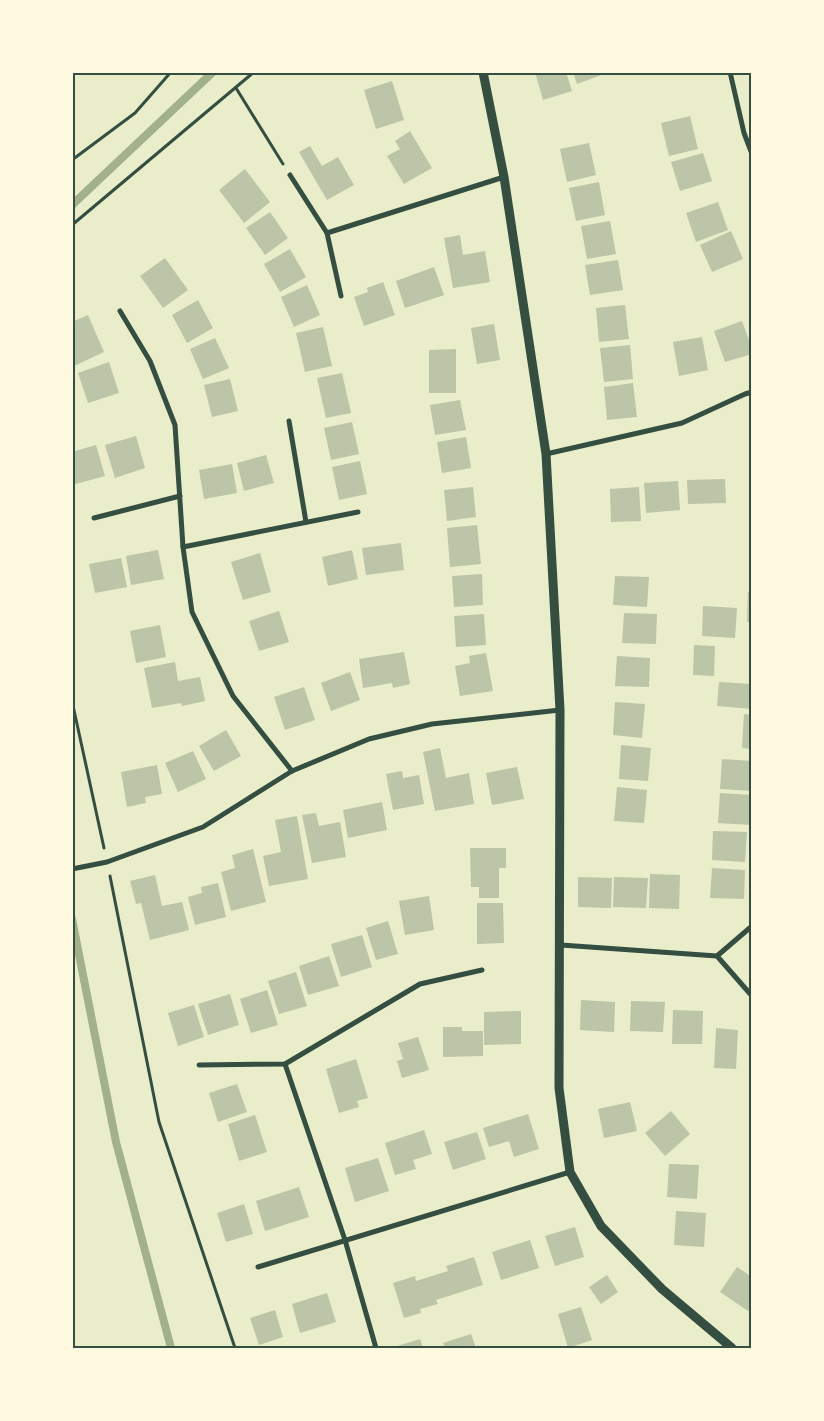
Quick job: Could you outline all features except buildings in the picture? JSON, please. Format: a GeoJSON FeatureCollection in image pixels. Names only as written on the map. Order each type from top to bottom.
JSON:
{"type":"FeatureCollection","features":[{"type":"Feature","properties":{"kind":"street"},"geometry":{"type":"LineString","coordinates":[[483,72],[504,177],[546,454],[560,710],[560,1088],[570,1172],[601,1226],[662,1289],[732,1348]]}},
{"type":"Feature","properties":{"kind":"street"},"geometry":{"type":"LineString","coordinates":[[730,72],[744,133],[752,154]]}},
{"type":"Feature","properties":{"kind":"street"},"geometry":{"type":"LineString","coordinates":[[290,175],[327,233],[341,296]]}},
{"type":"Feature","properties":{"kind":"street"},"geometry":{"type":"LineString","coordinates":[[327,233],[504,177]]}},
{"type":"Feature","properties":{"kind":"street"},"geometry":{"type":"LineString","coordinates":[[120,311],[150,361],[175,425],[183,547],[192,612],[233,696],[292,771]]}},
{"type":"Feature","properties":{"kind":"street"},"geometry":{"type":"LineString","coordinates":[[546,454],[682,423],[752,392]]}},
{"type":"Feature","properties":{"kind":"street"},"geometry":{"type":"LineString","coordinates":[[288,421],[306,522]]}},
{"type":"Feature","properties":{"kind":"street"},"geometry":{"type":"LineString","coordinates":[[94,518],[180,496]]}},
{"type":"Feature","properties":{"kind":"street"},"geometry":{"type":"LineString","coordinates":[[183,547],[358,512]]}},
{"type":"Feature","properties":{"kind":"street"},"geometry":{"type":"LineString","coordinates":[[72,869],[107,862],[203,828],[292,771],[369,739],[432,724],[560,710]]}},
{"type":"Feature","properties":{"kind":"street"},"geometry":{"type":"LineString","coordinates":[[561,945],[717,956],[752,926]]}},
{"type":"Feature","properties":{"kind":"street"},"geometry":{"type":"LineString","coordinates":[[717,956],[752,996]]}},
{"type":"Feature","properties":{"kind":"street"},"geometry":{"type":"LineString","coordinates":[[199,1065],[284,1064],[420,984],[482,970]]}},
{"type":"Feature","properties":{"kind":"street"},"geometry":{"type":"LineString","coordinates":[[284,1064],[345,1240],[376,1348]]}},
{"type":"Feature","properties":{"kind":"street"},"geometry":{"type":"LineString","coordinates":[[258,1267],[570,1172]]}},
{"type":"Feature","properties":{"kind":"path"},"geometry":{"type":"LineString","coordinates":[[72,160],[135,113],[171,72]]}},
{"type":"Feature","properties":{"kind":"path"},"geometry":{"type":"LineString","coordinates":[[72,225],[254,72]]}},
{"type":"Feature","properties":{"kind":"path"},"geometry":{"type":"LineString","coordinates":[[236,88],[290,175]]}},
{"type":"Feature","properties":{"kind":"path"},"geometry":{"type":"LineString","coordinates":[[72,701],[160,1122],[235,1348]]}},
{"type":"Feature","properties":{"kind":"waterway"},"geometry":{"type":"LineString","coordinates":[[72,205],[213,72]]}},
{"type":"Feature","properties":{"kind":"waterway"},"geometry":{"type":"LineString","coordinates":[[72,919],[116,1142],[171,1348]]}}]}
